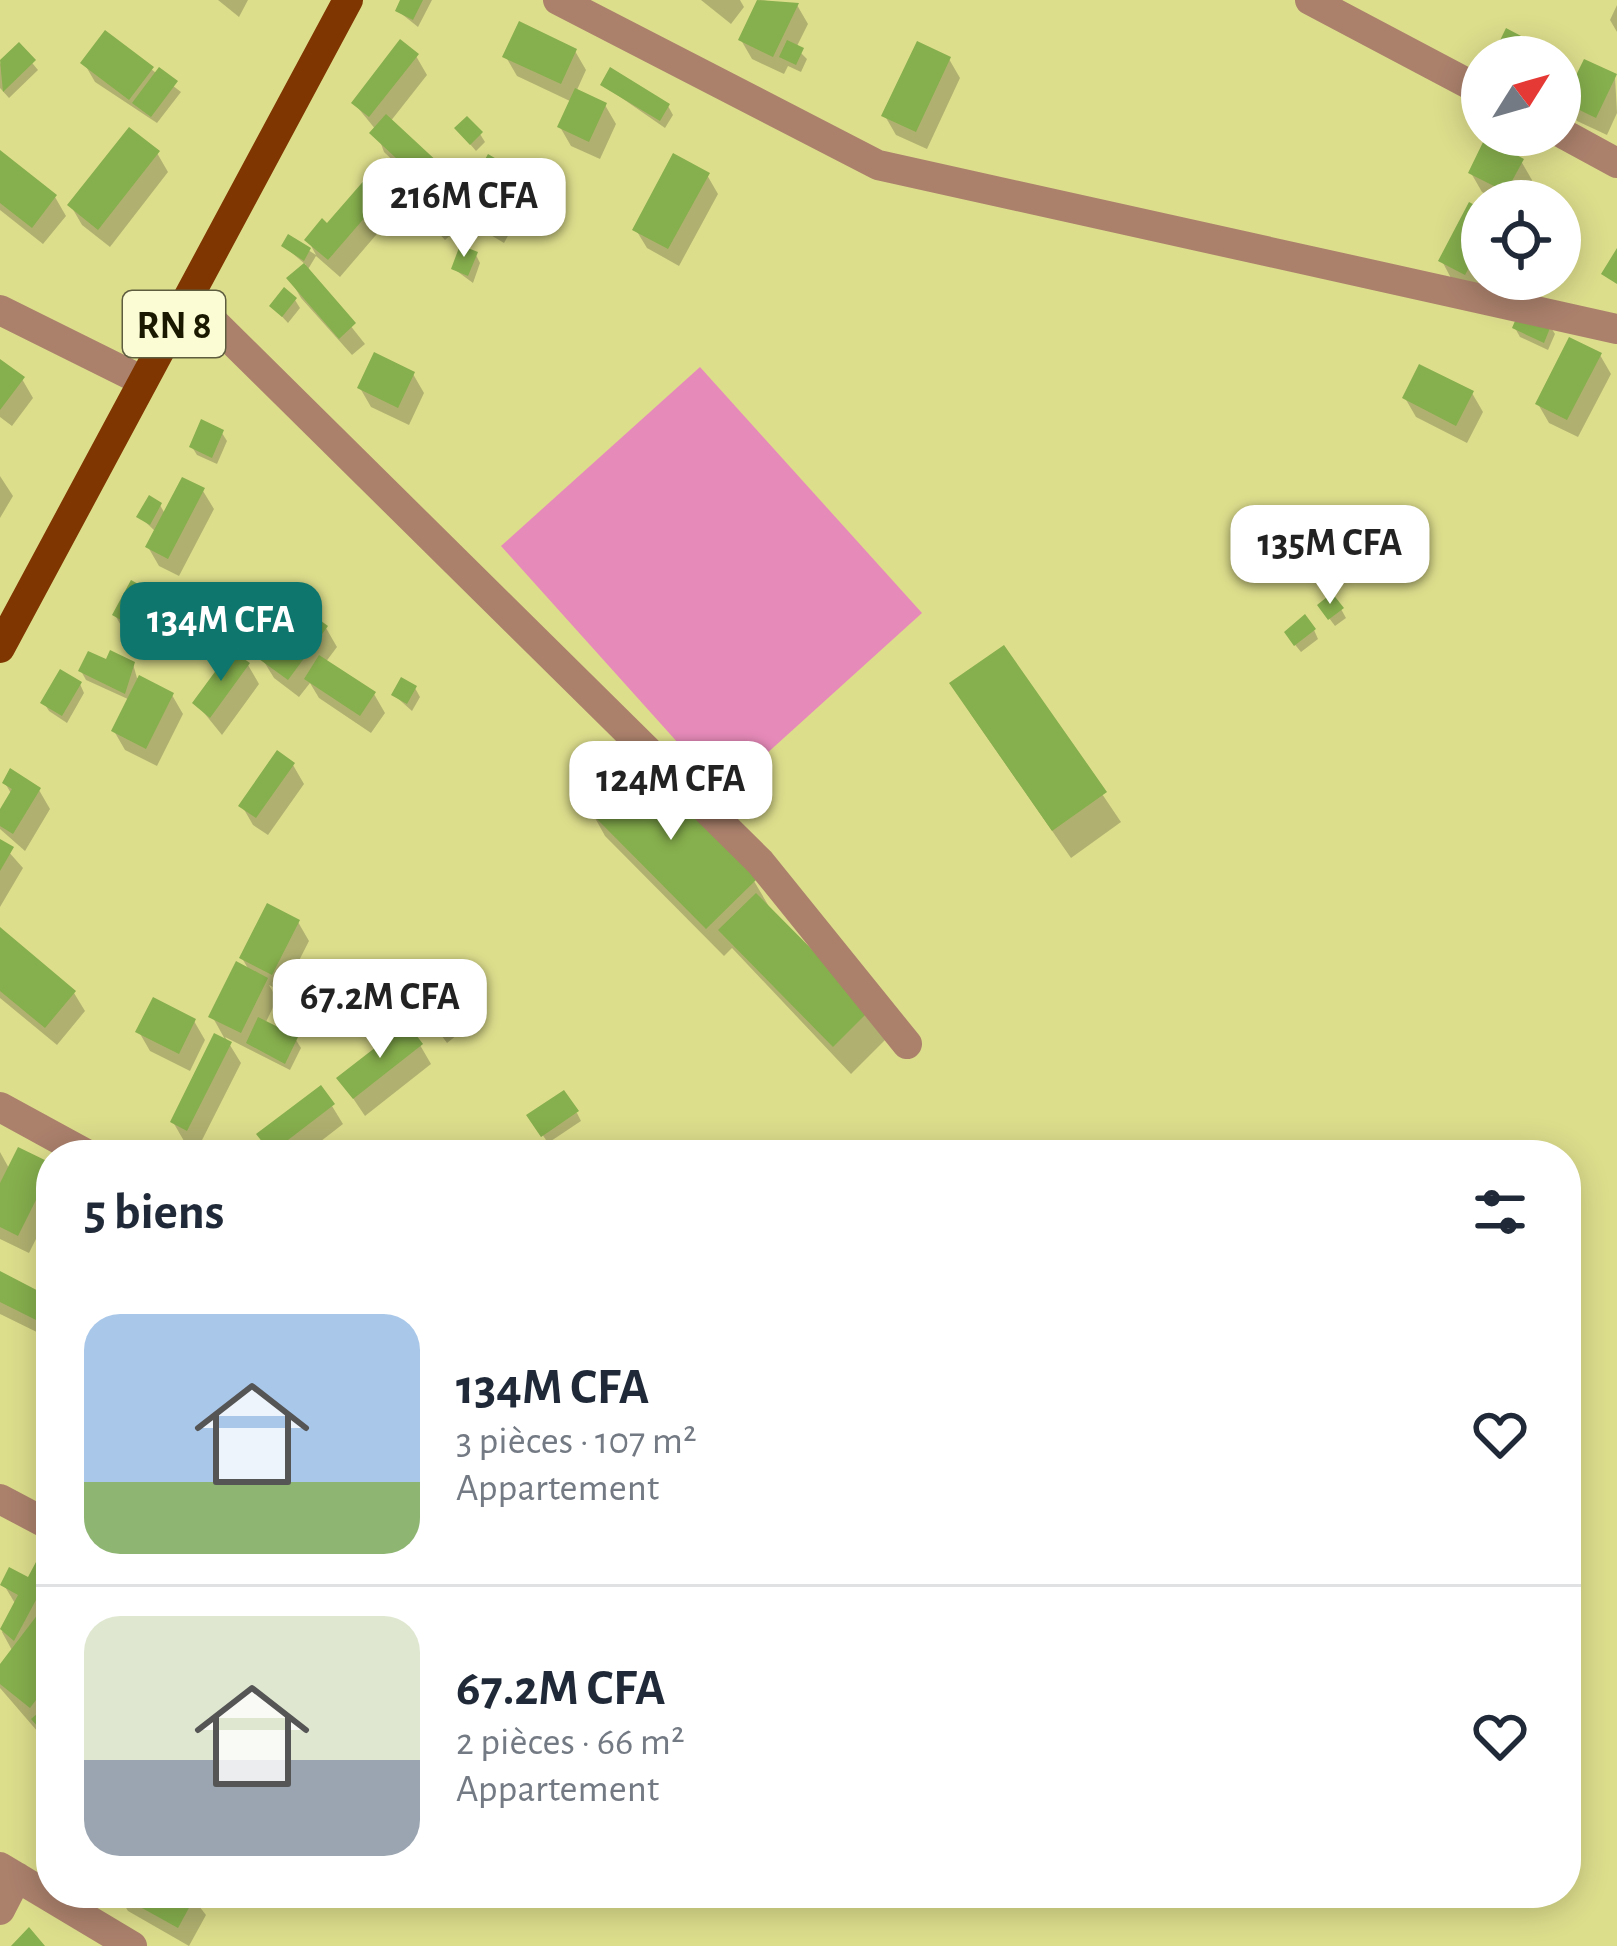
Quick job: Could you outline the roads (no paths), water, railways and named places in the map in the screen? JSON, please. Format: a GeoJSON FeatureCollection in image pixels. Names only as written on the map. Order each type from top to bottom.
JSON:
{"type":"FeatureCollection","features":[{"type":"Feature","properties":{"kind":"main road","name":"RN 8"},"geometry":{"type":"LineString","coordinates":[[0,648],[348,0]]}},
{"type":"Feature","properties":{"kind":"street"},"geometry":{"type":"LineString","coordinates":[[558,0],[878,165],[1617,329]]}},
{"type":"Feature","properties":{"kind":"street"},"geometry":{"type":"LineString","coordinates":[[1310,0],[1461,80]]}},
{"type":"Feature","properties":{"kind":"street"},"geometry":{"type":"LineString","coordinates":[[1581,143],[1617,163]]}},
{"type":"Feature","properties":{"kind":"street"},"geometry":{"type":"LineString","coordinates":[[188,298],[760,862],[907,1044]]}},
{"type":"Feature","properties":{"kind":"street"},"geometry":{"type":"LineString","coordinates":[[0,310],[143,381]]}},
{"type":"Feature","properties":{"kind":"street"},"geometry":{"type":"LineString","coordinates":[[0,1107],[60,1140]]}},
{"type":"Feature","properties":{"kind":"street"},"geometry":{"type":"LineString","coordinates":[[0,1499],[36,1518]]}},
{"type":"Feature","properties":{"kind":"street"},"geometry":{"type":"LineString","coordinates":[[0,1910],[9,1872],[36,1888]]}},
{"type":"Feature","properties":{"kind":"street"},"geometry":{"type":"LineString","coordinates":[[69,1908],[132,1946]]}}]}
